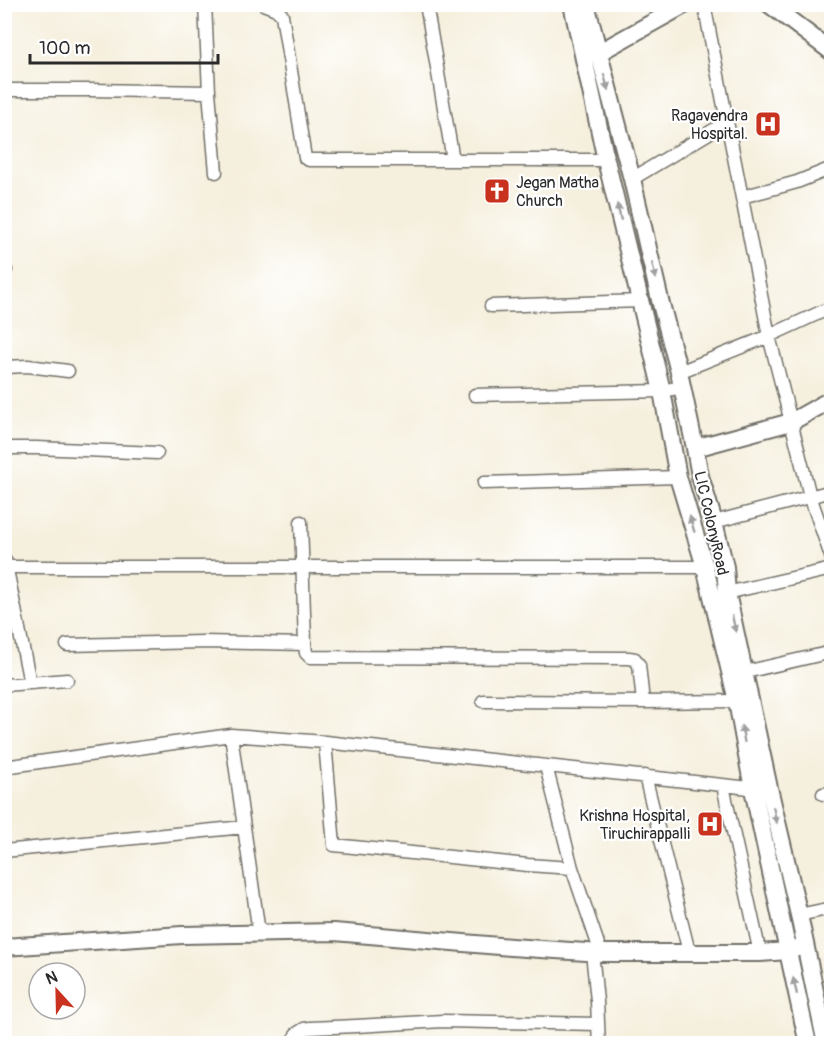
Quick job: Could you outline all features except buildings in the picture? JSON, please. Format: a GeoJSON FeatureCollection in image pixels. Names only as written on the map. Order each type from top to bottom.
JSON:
{"type":"FeatureCollection","features":[{"type":"Feature","properties":{"kind":"main road","name":"LIC ColonyRoad"},"geometry":{"type":"LineString","coordinates":[[572,4],[606,160],[662,392],[678,477],[705,567],[720,595],[745,672],[761,789],[788,951],[808,1044]]}},
{"type":"Feature","properties":{"kind":"main road","name":"LIC ColonyRoad"},"geometry":{"type":"LineString","coordinates":[[586,4],[632,179],[680,379],[700,476],[725,567],[720,595],[737,701],[799,915],[826,1044]]}},
{"type":"Feature","properties":{"kind":"main road"},"geometry":{"type":"LineString","coordinates":[[598,53],[686,4]]}},
{"type":"Feature","properties":{"kind":"main road"},"geometry":{"type":"LineString","coordinates":[[769,4],[831,52]]}},
{"type":"Feature","properties":{"kind":"main road"},"geometry":{"type":"LineString","coordinates":[[695,448],[791,422],[831,399]]}},
{"type":"Feature","properties":{"kind":"main road"},"geometry":{"type":"LineString","coordinates":[[4,947],[182,935],[334,932],[597,953],[760,953],[788,951],[804,946]]}},
{"type":"Feature","properties":{"kind":"street"},"geometry":{"type":"LineString","coordinates":[[205,4],[209,93],[216,172]]}},
{"type":"Feature","properties":{"kind":"street"},"geometry":{"type":"LineString","coordinates":[[263,4],[276,9],[282,15],[305,158],[309,160],[606,160]]}},
{"type":"Feature","properties":{"kind":"street"},"geometry":{"type":"LineString","coordinates":[[426,4],[453,160]]}},
{"type":"Feature","properties":{"kind":"street"},"geometry":{"type":"LineString","coordinates":[[704,4],[769,336],[810,496],[831,560]]}},
{"type":"Feature","properties":{"kind":"street"},"geometry":{"type":"LineString","coordinates":[[4,90],[209,93]]}},
{"type":"Feature","properties":{"kind":"street"},"geometry":{"type":"LineString","coordinates":[[632,179],[727,122]]}},
{"type":"Feature","properties":{"kind":"street"},"geometry":{"type":"LineString","coordinates":[[742,197],[797,182],[831,168]]}},
{"type":"Feature","properties":{"kind":"street"},"geometry":{"type":"LineString","coordinates":[[491,306],[640,301]]}},
{"type":"Feature","properties":{"kind":"street"},"geometry":{"type":"LineString","coordinates":[[475,395],[662,392],[680,379],[831,307]]}},
{"type":"Feature","properties":{"kind":"street"},"geometry":{"type":"LineString","coordinates":[[4,367],[28,366],[68,371]]}},
{"type":"Feature","properties":{"kind":"street"},"geometry":{"type":"LineString","coordinates":[[4,448],[157,453]]}},
{"type":"Feature","properties":{"kind":"street"},"geometry":{"type":"LineString","coordinates":[[484,483],[678,477]]}},
{"type":"Feature","properties":{"kind":"street"},"geometry":{"type":"LineString","coordinates":[[714,522],[831,491]]}},
{"type":"Feature","properties":{"kind":"street"},"geometry":{"type":"LineString","coordinates":[[301,522],[305,644],[306,653],[310,657],[629,658],[635,659],[639,665],[643,702]]}},
{"type":"Feature","properties":{"kind":"street"},"geometry":{"type":"LineString","coordinates":[[30,683],[10,608],[6,563],[705,567]]}},
{"type":"Feature","properties":{"kind":"street"},"geometry":{"type":"LineString","coordinates":[[720,595],[831,569]]}},
{"type":"Feature","properties":{"kind":"street"},"geometry":{"type":"LineString","coordinates":[[67,645],[203,642],[305,644]]}},
{"type":"Feature","properties":{"kind":"street"},"geometry":{"type":"LineString","coordinates":[[745,672],[831,652]]}},
{"type":"Feature","properties":{"kind":"street"},"geometry":{"type":"LineString","coordinates":[[4,685],[67,680]]}},
{"type":"Feature","properties":{"kind":"street"},"geometry":{"type":"LineString","coordinates":[[483,702],[737,701]]}},
{"type":"Feature","properties":{"kind":"street"},"geometry":{"type":"LineString","coordinates":[[4,767],[231,735],[326,742],[761,789]]}},
{"type":"Feature","properties":{"kind":"street"},"geometry":{"type":"LineString","coordinates":[[231,735],[259,933]]}},
{"type":"Feature","properties":{"kind":"street"},"geometry":{"type":"LineString","coordinates":[[326,742],[334,845],[572,868]]}},
{"type":"Feature","properties":{"kind":"street"},"geometry":{"type":"LineString","coordinates":[[546,766],[597,953],[598,1044]]}},
{"type":"Feature","properties":{"kind":"street"},"geometry":{"type":"LineString","coordinates":[[645,776],[689,952]]}},
{"type":"Feature","properties":{"kind":"street"},"geometry":{"type":"LineString","coordinates":[[723,786],[760,953]]}},
{"type":"Feature","properties":{"kind":"street"},"geometry":{"type":"LineString","coordinates":[[4,851],[244,827]]}},
{"type":"Feature","properties":{"kind":"street"},"geometry":{"type":"LineString","coordinates":[[799,915],[831,908]]}},
{"type":"Feature","properties":{"kind":"street"},"geometry":{"type":"LineString","coordinates":[[295,1044],[297,1034],[310,1028],[443,1021],[598,1024]]}},
{"type":"Feature","properties":{"kind":"place","name":"Ragavendra Hospital."},"geometry":{"type":"Point","coordinates":[768,124]}},
{"type":"Feature","properties":{"kind":"place","name":"Jegan Matha Church"},"geometry":{"type":"Point","coordinates":[497,191]}},
{"type":"Feature","properties":{"kind":"place","name":"Krishna Hospital, Tiruchirappalli"},"geometry":{"type":"Point","coordinates":[710,824]}}]}
